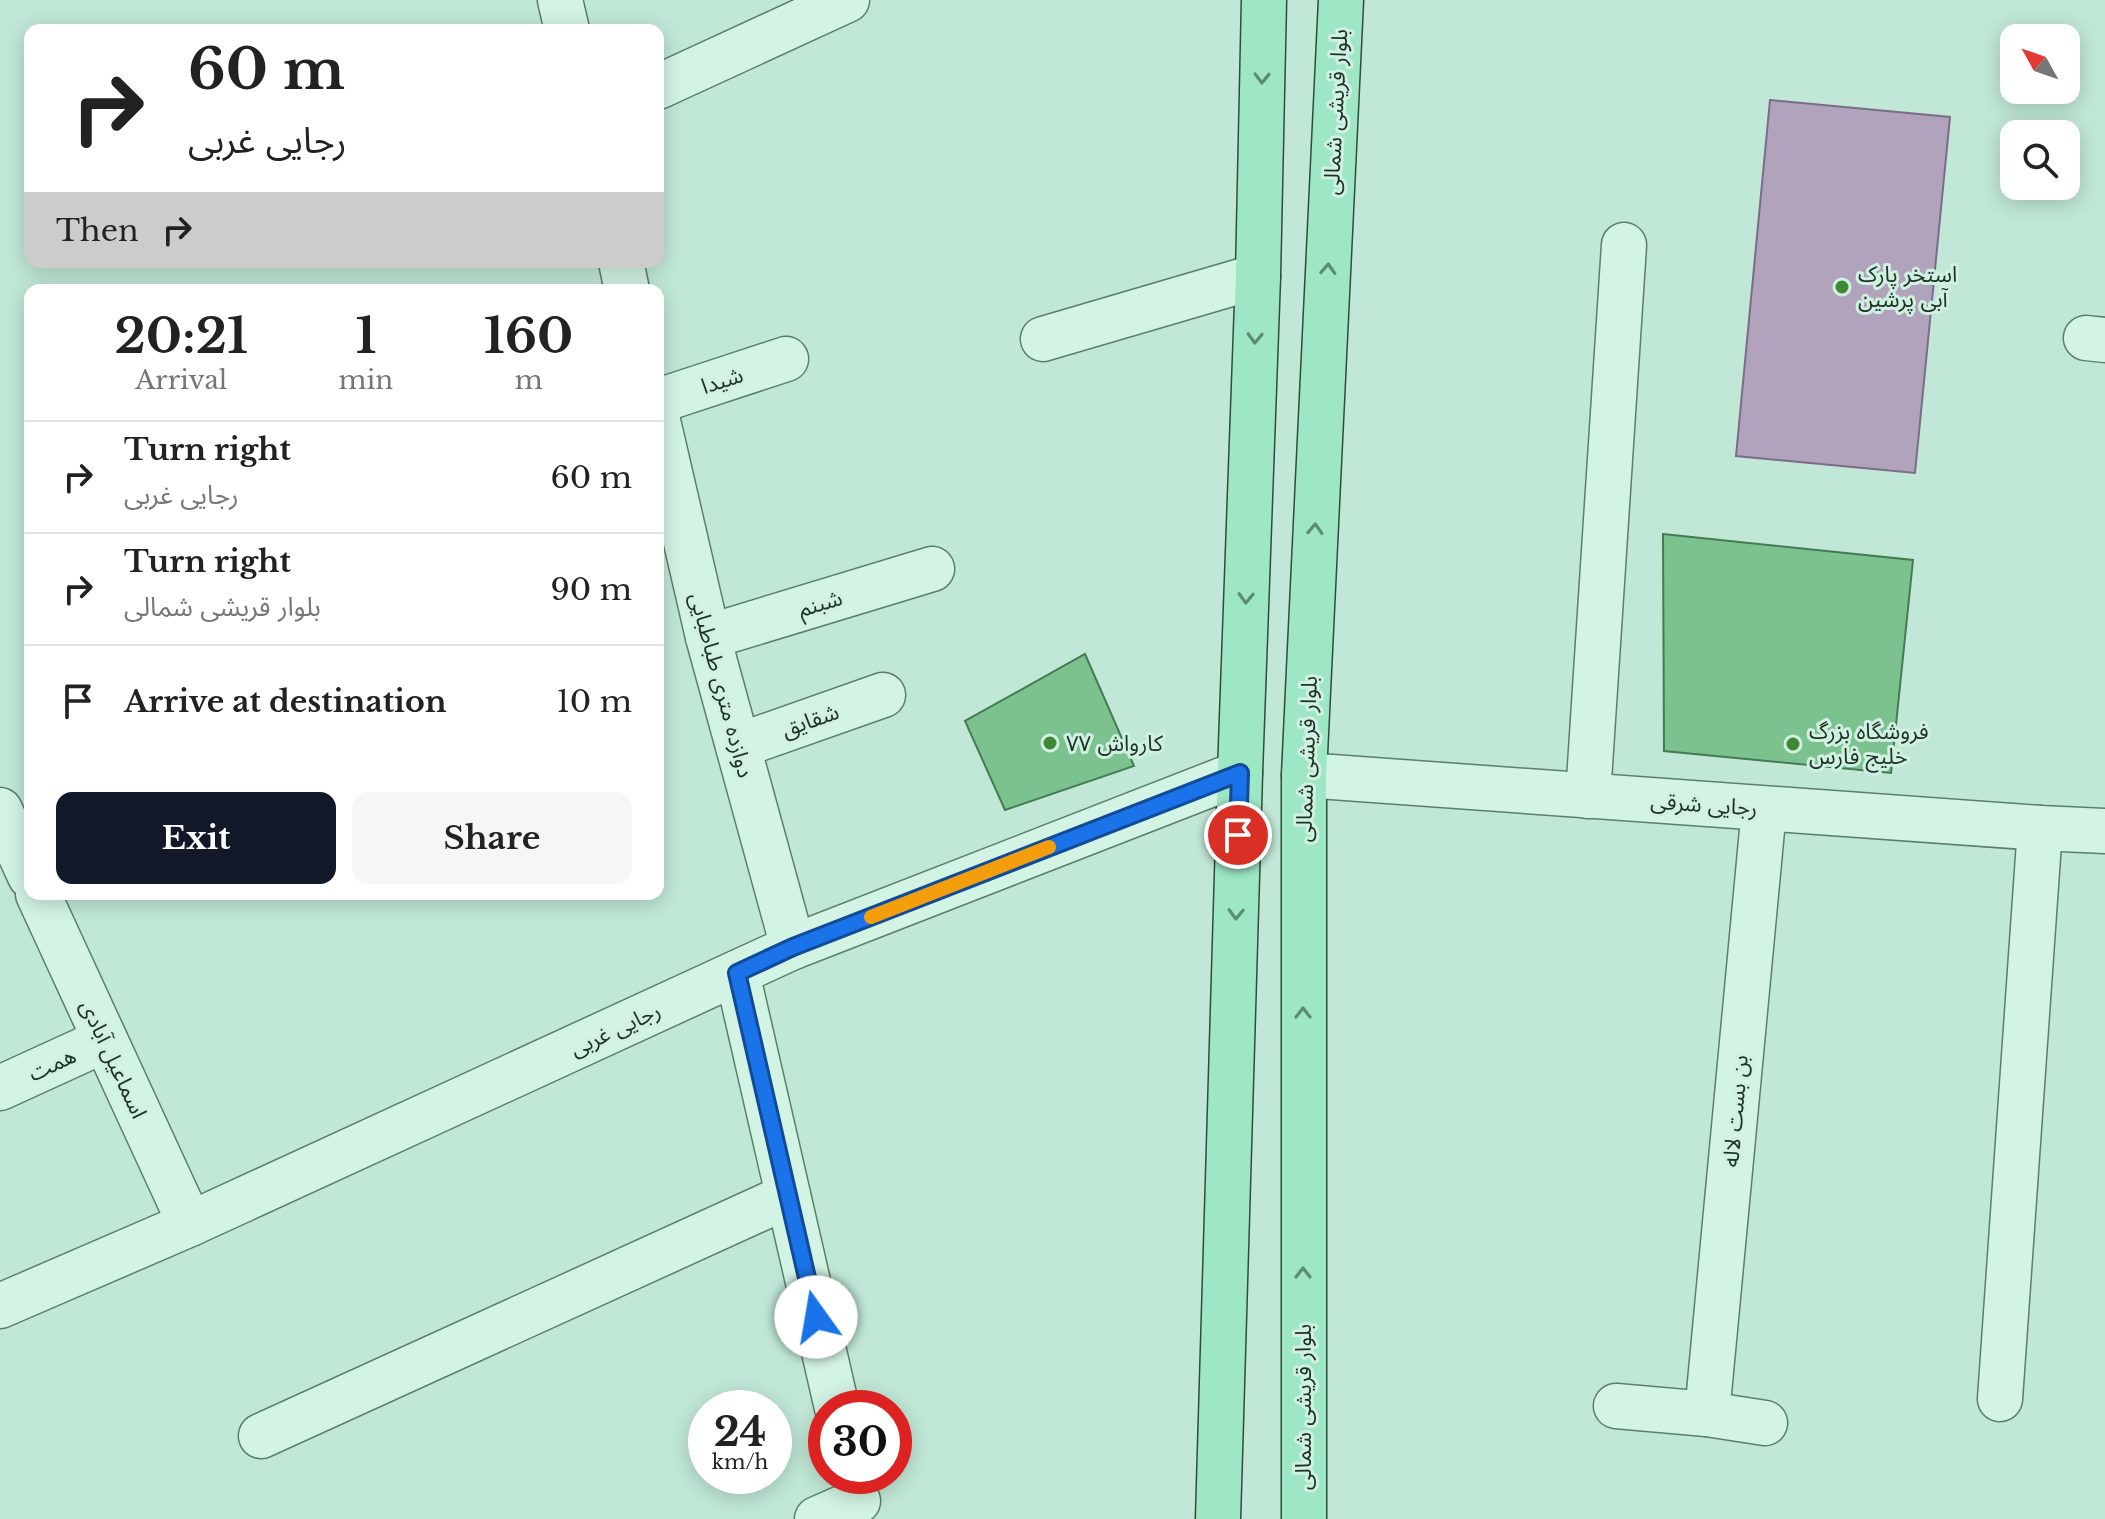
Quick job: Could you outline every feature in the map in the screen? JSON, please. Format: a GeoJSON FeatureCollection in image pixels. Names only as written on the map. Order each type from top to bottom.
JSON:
{"type":"FeatureCollection","features":[{"type":"Feature","properties":{"kind":"main road"},"geometry":{"type":"LineString","coordinates":[[1218,1519],[1264,0]]}},
{"type":"Feature","properties":{"kind":"main road","name":"بلوار قریشی شمالی"},"geometry":{"type":"LineString","coordinates":[[1304,1519],[1304,775],[1341,0]]}},
{"type":"Feature","properties":{"kind":"street"},"geometry":{"type":"LineString","coordinates":[[560,0],[566,24]]}},
{"type":"Feature","properties":{"kind":"street"},"geometry":{"type":"LineString","coordinates":[[664,84],[847,0]]}},
{"type":"Feature","properties":{"kind":"street"},"geometry":{"type":"LineString","coordinates":[[1588,796],[1624,245]]}},
{"type":"Feature","properties":{"kind":"street"},"geometry":{"type":"LineString","coordinates":[[1043,339],[1258,276]]}},
{"type":"Feature","properties":{"kind":"street","name":"شیدا"},"geometry":{"type":"LineString","coordinates":[[664,399],[786,359]]}},
{"type":"Feature","properties":{"kind":"street","name":"دوازده متری طباطبایی"},"geometry":{"type":"LineString","coordinates":[[664,447],[708,637],[793,947]]}},
{"type":"Feature","properties":{"kind":"street","name":"شبنم"},"geometry":{"type":"LineString","coordinates":[[708,637],[932,569]]}},
{"type":"Feature","properties":{"kind":"street","name":"شقایق"},"geometry":{"type":"LineString","coordinates":[[738,746],[883,695]]}},
{"type":"Feature","properties":{"kind":"street","name":"رجایی غربی"},"geometry":{"type":"LineString","coordinates":[[0,1306],[190,1224],[793,947],[1240,773]]}},
{"type":"Feature","properties":{"kind":"street","name":"رجایی شرقی"},"geometry":{"type":"LineString","coordinates":[[1304,775],[2105,831]]}},
{"type":"Feature","properties":{"kind":"street","name":"بن بست لاله"},"geometry":{"type":"LineString","coordinates":[[1707,1414],[1764,809]]}},
{"type":"Feature","properties":{"kind":"street"},"geometry":{"type":"LineString","coordinates":[[0,810],[24,863]]}},
{"type":"Feature","properties":{"kind":"street"},"geometry":{"type":"LineString","coordinates":[[2000,1399],[2040,828]]}},
{"type":"Feature","properties":{"kind":"street","name":"اسماعیل آبادی"},"geometry":{"type":"LineString","coordinates":[[41,900],[190,1224]]}},
{"type":"Feature","properties":{"kind":"street"},"geometry":{"type":"LineString","coordinates":[[737,973],[833,1390]]}},
{"type":"Feature","properties":{"kind":"street","name":"همت"},"geometry":{"type":"LineString","coordinates":[[0,1088],[105,1040]]}},
{"type":"Feature","properties":{"kind":"street"},"geometry":{"type":"LineString","coordinates":[[261,1436],[788,1196]]}},
{"type":"Feature","properties":{"kind":"street"},"geometry":{"type":"LineString","coordinates":[[1616,1406],[1765,1423]]}},
{"type":"Feature","properties":{"kind":"street"},"geometry":{"type":"LineString","coordinates":[[817,1519],[858,1499]]}},
{"type":"Feature","properties":{"kind":"shaded area","name":"استخر پارک آبی پرشین"},"geometry":{"type":"Polygon","coordinates":[[[1770,100],[1950,117],[1915,473],[1736,456],[1770,100]]]}},
{"type":"Feature","properties":{"kind":"building"},"geometry":{"type":"Polygon","coordinates":[[[1663,534],[1913,560],[1891,773],[1664,751],[1663,534]]]}},
{"type":"Feature","properties":{"kind":"building","name":"کارواش ۷۷"},"geometry":{"type":"Polygon","coordinates":[[[1085,654],[1134,766],[1005,810],[965,721],[1085,654]]]}},
{"type":"Feature","properties":{"kind":"slow traffic"},"geometry":{"type":"LineString","coordinates":[[871,917],[1049,847]]}},
{"type":"Feature","properties":{"kind":"place","name":"استخر پارک آبی پرشین"},"geometry":{"type":"Point","coordinates":[1842,287]}},
{"type":"Feature","properties":{"kind":"place","name":"کارواش ۷۷"},"geometry":{"type":"Point","coordinates":[1050,743]}},
{"type":"Feature","properties":{"kind":"place","name":"فروشگاه بزرگ خلیج فارس"},"geometry":{"type":"Point","coordinates":[1793,744]}},
{"type":"Feature","properties":{"kind":"route"},"geometry":{"type":"LineString","coordinates":[[816,1317],[737,973],[793,947],[1240,773],[1238,835]]}}]}
